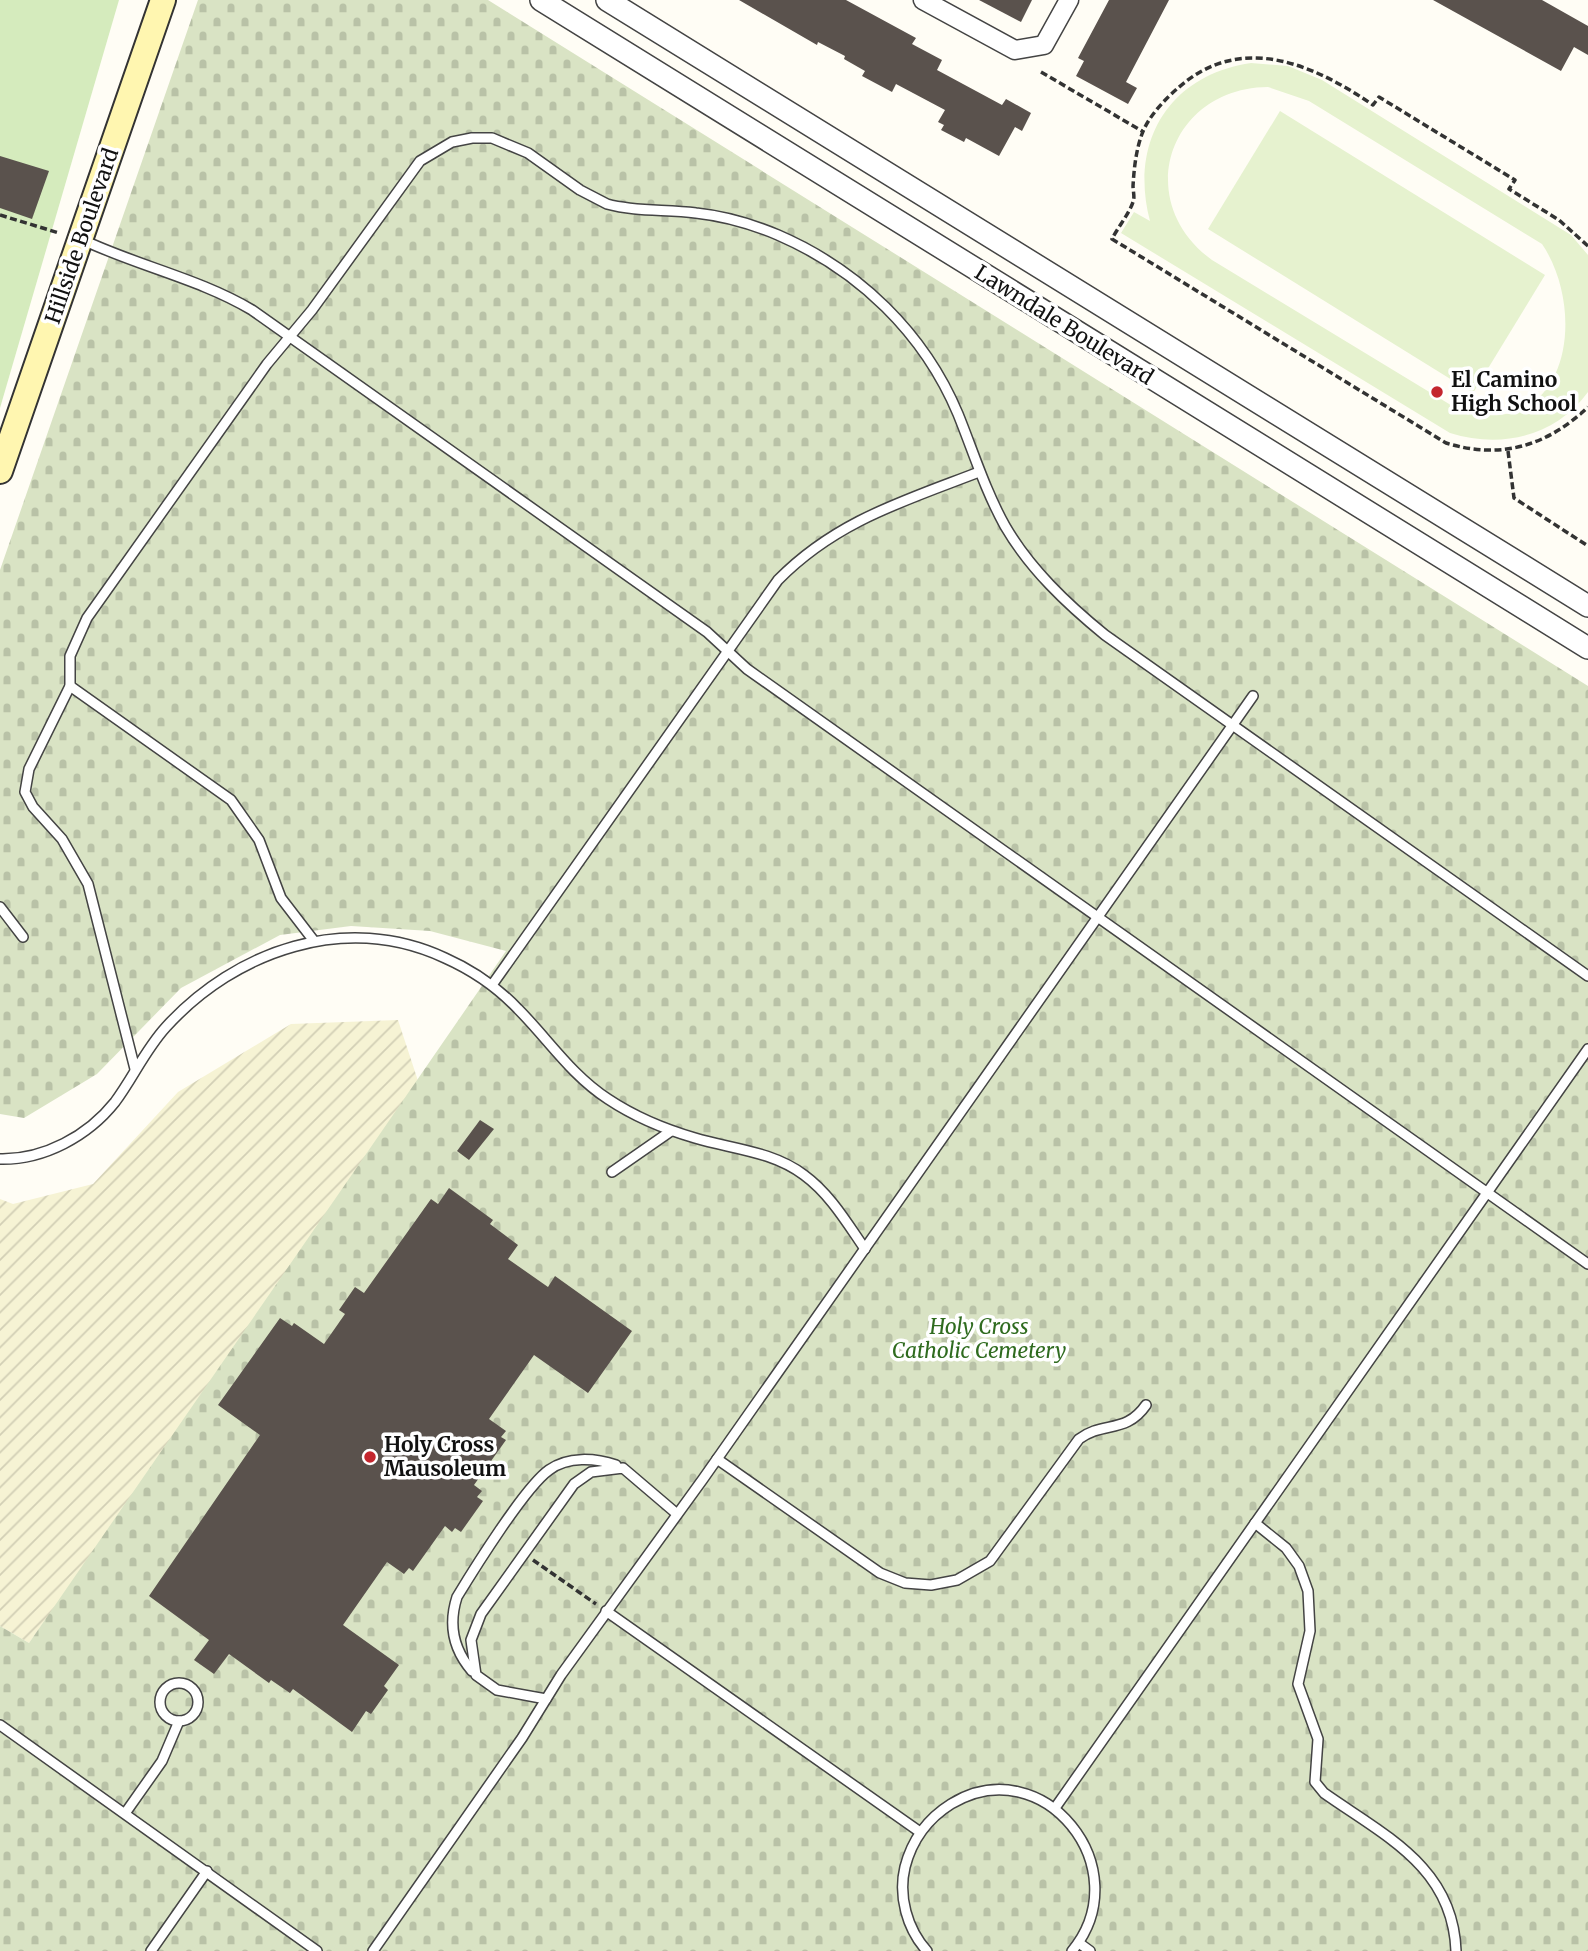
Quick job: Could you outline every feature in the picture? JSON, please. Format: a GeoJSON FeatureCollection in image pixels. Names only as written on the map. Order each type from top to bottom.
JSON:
{"type":"FeatureCollection","features":[{"type":"Feature","properties":{"kind":"main road","name":"Hillside Boulevard"},"geometry":{"type":"LineString","coordinates":[[0,471],[163,0]]}},
{"type":"Feature","properties":{"kind":"street","name":"Lawndale Boulevard"},"geometry":{"type":"LineString","coordinates":[[541,0],[1588,648]]}},
{"type":"Feature","properties":{"kind":"street","name":"Lawndale Boulevard"},"geometry":{"type":"LineString","coordinates":[[607,0],[1588,606]]}},
{"type":"Feature","properties":{"kind":"street"},"geometry":{"type":"LineString","coordinates":[[923,0],[1015,50],[1044,45],[1069,0]]}},
{"type":"Feature","properties":{"kind":"lane"},"geometry":{"type":"LineString","coordinates":[[135,1069],[88,884],[62,839],[33,807],[24,792],[29,769],[71,686],[70,656],[87,618],[267,364],[420,161],[452,142],[472,138],[492,138],[528,153],[580,190],[607,204],[632,209],[697,213],[751,225],[801,246],[848,274],[893,313],[931,362],[958,414],[979,472],[1006,528],[1036,569],[1063,599],[1105,635],[1588,976]]}},
{"type":"Feature","properties":{"kind":"lane"},"geometry":{"type":"LineString","coordinates":[[81,239],[124,259],[222,294],[290,336],[707,632],[747,669],[1588,1264]]}},
{"type":"Feature","properties":{"kind":"lane"},"geometry":{"type":"LineString","coordinates":[[492,985],[765,595],[811,549],[851,523],[979,472]]}},
{"type":"Feature","properties":{"kind":"lane"},"geometry":{"type":"LineString","coordinates":[[71,686],[232,800],[259,840],[281,898],[314,941]]}},
{"type":"Feature","properties":{"kind":"lane"},"geometry":{"type":"LineString","coordinates":[[373,1951],[606,1611],[717,1459],[1252,696]]}},
{"type":"Feature","properties":{"kind":"lane"},"geometry":{"type":"LineString","coordinates":[[0,907],[23,937]]}},
{"type":"Feature","properties":{"kind":"lane"},"geometry":{"type":"LineString","coordinates":[[0,1158],[35,1155],[78,1135],[115,1101],[166,1027],[206,989],[254,960],[314,941],[355,939],[412,946],[443,957],[492,985],[519,1009],[583,1080],[625,1110],[671,1131],[757,1152],[796,1170],[827,1196],[865,1249]]}},
{"type":"Feature","properties":{"kind":"lane"},"geometry":{"type":"LineString","coordinates":[[1055,1808],[1588,1049]]}},
{"type":"Feature","properties":{"kind":"lane"},"geometry":{"type":"LineString","coordinates":[[612,1171],[671,1131]]}},
{"type":"Feature","properties":{"kind":"lane"},"geometry":{"type":"LineString","coordinates":[[717,1459],[880,1573],[917,1585],[944,1583],[969,1575],[998,1552],[1079,1439],[1092,1431],[1128,1424],[1146,1405]]}},
{"type":"Feature","properties":{"kind":"lane"},"geometry":{"type":"LineString","coordinates":[[546,1699],[497,1690],[475,1675],[459,1652],[454,1638],[452,1611],[465,1583],[531,1488],[549,1470],[562,1463],[593,1460],[623,1468],[677,1514]]}},
{"type":"Feature","properties":{"kind":"lane"},"geometry":{"type":"LineString","coordinates":[[475,1675],[470,1652],[473,1631],[481,1614],[568,1491],[582,1477],[601,1469],[623,1468]]}},
{"type":"Feature","properties":{"kind":"lane"},"geometry":{"type":"LineString","coordinates":[[1255,1523],[1286,1548],[1298,1566],[1308,1591],[1310,1631],[1298,1684],[1318,1739],[1315,1782],[1324,1793],[1403,1849],[1428,1871],[1450,1912],[1456,1951]]}},
{"type":"Feature","properties":{"kind":"lane"},"geometry":{"type":"LineString","coordinates":[[606,1611],[920,1832]]}},
{"type":"Feature","properties":{"kind":"lane"},"geometry":{"type":"LineString","coordinates":[[126,1812],[162,1761],[179,1721],[195,1714],[199,1702],[194,1688],[181,1682],[168,1686],[160,1698],[162,1711],[179,1721]]}},
{"type":"Feature","properties":{"kind":"lane"},"geometry":{"type":"LineString","coordinates":[[0,1725],[126,1812],[317,1951]]}},
{"type":"Feature","properties":{"kind":"lane"},"geometry":{"type":"LineString","coordinates":[[927,1951],[908,1918],[902,1888],[907,1857],[920,1832],[942,1810],[957,1801],[990,1791],[1022,1794],[1055,1808],[1085,1844],[1095,1874],[1093,1908],[1075,1947],[1090,1951]]}},
{"type":"Feature","properties":{"kind":"lane"},"geometry":{"type":"LineString","coordinates":[[151,1951],[207,1871]]}},
{"type":"Feature","properties":{"kind":"path"},"geometry":{"type":"LineString","coordinates":[[1588,246],[1559,220],[1509,189],[1516,180],[1379,97],[1373,105],[1310,68],[1283,60],[1257,57],[1226,62],[1202,71],[1165,100],[1142,131],[1135,168],[1134,201],[1112,239],[1431,436],[1464,449],[1507,451],[1548,438],[1588,407]]}},
{"type":"Feature","properties":{"kind":"path"},"geometry":{"type":"LineString","coordinates":[[1041,72],[1142,131]]}},
{"type":"Feature","properties":{"kind":"path"},"geometry":{"type":"LineString","coordinates":[[0,215],[81,239]]}},
{"type":"Feature","properties":{"kind":"path"},"geometry":{"type":"LineString","coordinates":[[1507,451],[1514,498],[1588,546]]}},
{"type":"Feature","properties":{"kind":"path"},"geometry":{"type":"LineString","coordinates":[[524,1554],[606,1611]]}},
{"type":"Feature","properties":{"kind":"shaded area"},"geometry":{"type":"Polygon","coordinates":[[[398,1020],[421,1090],[29,1643],[0,1626],[0,1199],[13,1204],[93,1184],[178,1092],[291,1024],[398,1020]]]}},
{"type":"Feature","properties":{"kind":"green space"},"geometry":{"type":"Polygon","coordinates":[[[0,0],[119,0],[0,408],[0,0]]]}},
{"type":"Feature","properties":{"kind":"green space","name":"Holy Cross Catholic Cemetery"},"geometry":{"type":"Polygon","coordinates":[[[198,0],[488,0],[1588,686],[1588,1951],[0,1951],[0,1626],[29,1643],[506,951],[430,931],[351,926],[280,935],[181,988],[97,1074],[24,1118],[0,1114],[0,570],[198,0]]]}},
{"type":"Feature","properties":{"kind":"green space"},"geometry":{"type":"Polygon","coordinates":[[[1251,63],[1288,66],[1322,80],[1571,235],[1588,255],[1588,392],[1575,407],[1560,420],[1543,429],[1507,439],[1469,438],[1450,433],[1121,233],[1134,212],[1150,221],[1145,192],[1145,165],[1151,139],[1162,117],[1177,97],[1222,70],[1251,63]],[[1268,87],[1234,92],[1206,106],[1185,127],[1172,152],[1168,180],[1173,208],[1187,236],[1212,260],[1459,410],[1496,415],[1525,408],[1546,390],[1559,365],[1565,335],[1564,303],[1556,272],[1542,244],[1309,101],[1268,87]]]}},
{"type":"Feature","properties":{"kind":"green space"},"geometry":{"type":"Polygon","coordinates":[[[1280,111],[1545,275],[1473,393],[1208,229],[1280,111]]]}},
{"type":"Feature","properties":{"kind":"building"},"geometry":{"type":"Polygon","coordinates":[[[739,0],[846,0],[916,38],[912,44],[942,60],[937,70],[1002,105],[1006,99],[1031,113],[1022,131],[1015,127],[999,156],[966,138],[964,142],[941,130],[944,125],[938,122],[945,110],[896,84],[892,92],[862,76],[865,71],[844,59],[845,56],[818,42],[817,45],[739,0]]]}},
{"type":"Feature","properties":{"kind":"building"},"geometry":{"type":"Polygon","coordinates":[[[979,0],[1032,0],[1021,22],[979,0]]]}},
{"type":"Feature","properties":{"kind":"building"},"geometry":{"type":"Polygon","coordinates":[[[1109,0],[1169,0],[1126,82],[1137,88],[1128,104],[1076,76],[1084,61],[1078,58],[1109,0]]]}},
{"type":"Feature","properties":{"kind":"building"},"geometry":{"type":"Polygon","coordinates":[[[1433,0],[1542,0],[1588,26],[1588,55],[1574,47],[1561,71],[1433,0]]]}},
{"type":"Feature","properties":{"kind":"building"},"geometry":{"type":"Polygon","coordinates":[[[0,156],[49,171],[32,219],[0,208],[0,156]]]}},
{"type":"Feature","properties":{"kind":"building"},"geometry":{"type":"Polygon","coordinates":[[[480,1120],[494,1129],[469,1160],[457,1151],[480,1120]]]}},
{"type":"Feature","properties":{"kind":"building","name":"Holy Cross Mausoleum"},"geometry":{"type":"Polygon","coordinates":[[[449,1188],[493,1220],[490,1224],[518,1245],[508,1259],[548,1287],[555,1276],[632,1331],[588,1393],[534,1355],[489,1419],[506,1431],[501,1437],[506,1440],[474,1485],[482,1491],[477,1497],[483,1501],[461,1532],[455,1528],[452,1532],[445,1526],[413,1571],[409,1568],[404,1574],[387,1562],[343,1625],[399,1665],[384,1686],[388,1690],[371,1714],[366,1711],[352,1732],[293,1689],[290,1693],[271,1680],[269,1683],[229,1654],[214,1674],[194,1660],[209,1640],[149,1596],[260,1435],[218,1405],[280,1318],[292,1326],[294,1323],[324,1344],[345,1314],[339,1310],[355,1287],[364,1293],[431,1199],[438,1204],[449,1188]]]}},
{"type":"Feature","properties":{"kind":"place","name":"El Camino High School"},"geometry":{"type":"Point","coordinates":[1437,392]}},
{"type":"Feature","properties":{"kind":"place","name":"Holy Cross Mausoleum"},"geometry":{"type":"Point","coordinates":[370,1457]}}]}
